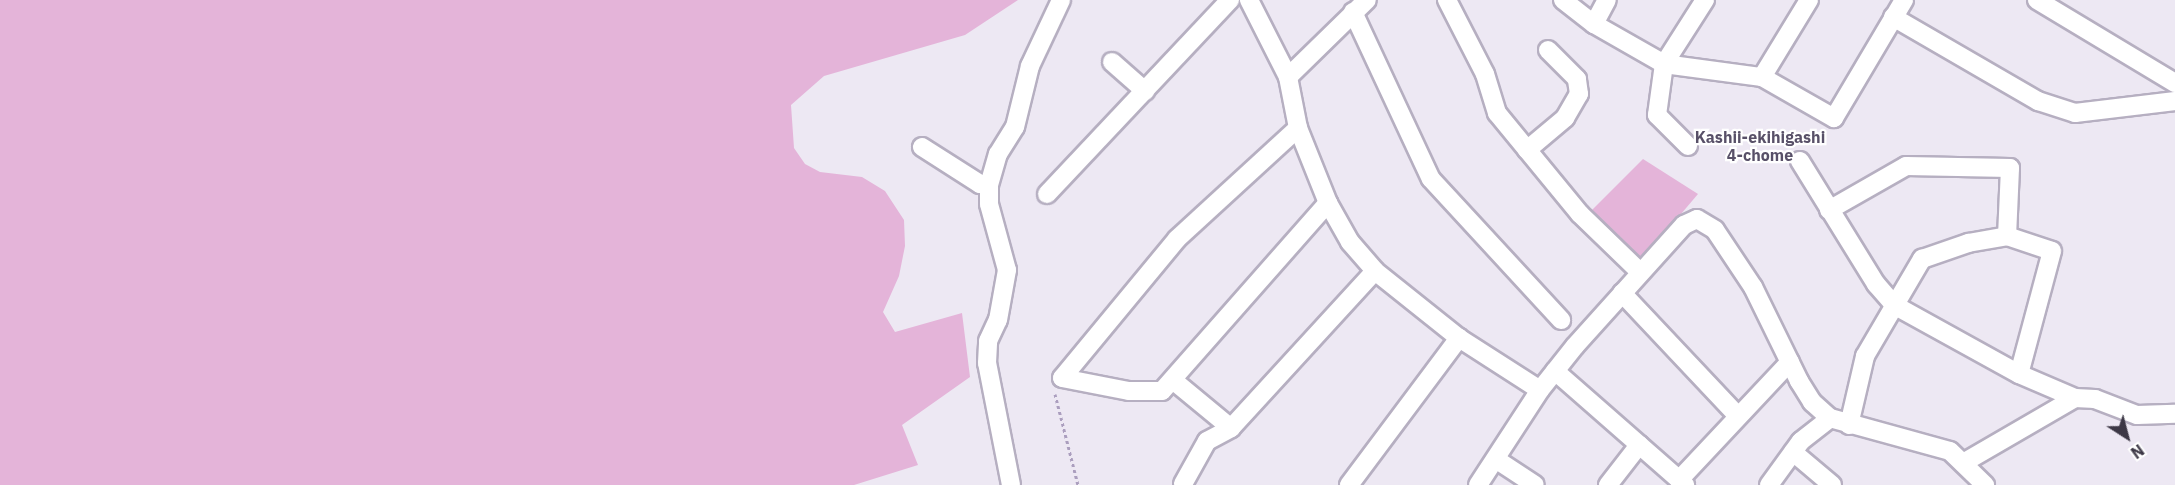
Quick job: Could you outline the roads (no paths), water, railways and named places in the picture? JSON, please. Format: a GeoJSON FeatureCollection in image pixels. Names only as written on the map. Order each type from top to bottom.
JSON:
{"type":"FeatureCollection","features":[{"type":"Feature","properties":{"kind":"street"},"geometry":{"type":"LineString","coordinates":[[1011,485],[987,363],[988,341],[999,320],[1007,270],[989,204],[989,185],[998,154],[1015,127],[1030,66],[1061,0]]}},
{"type":"Feature","properties":{"kind":"street"},"geometry":{"type":"LineString","coordinates":[[1047,194],[1230,0]]}},
{"type":"Feature","properties":{"kind":"street"},"geometry":{"type":"LineString","coordinates":[[1249,0],[1288,77],[1298,128],[1328,204],[1350,242],[1375,271],[1459,338],[1540,390]]}},
{"type":"Feature","properties":{"kind":"street"},"geometry":{"type":"LineString","coordinates":[[1447,0],[1485,74],[1497,113],[1580,214],[1640,272]]}},
{"type":"Feature","properties":{"kind":"street"},"geometry":{"type":"LineString","coordinates":[[1563,0],[1594,24],[1664,64],[1762,77],[1834,118],[1904,0]]}},
{"type":"Feature","properties":{"kind":"street"},"geometry":{"type":"LineString","coordinates":[[1594,24],[1607,0]]}},
{"type":"Feature","properties":{"kind":"street"},"geometry":{"type":"LineString","coordinates":[[1688,146],[1657,115],[1664,64],[1706,0]]}},
{"type":"Feature","properties":{"kind":"street"},"geometry":{"type":"LineString","coordinates":[[1762,77],[1809,0]]}},
{"type":"Feature","properties":{"kind":"street"},"geometry":{"type":"LineString","coordinates":[[2037,0],[2175,83]]}},
{"type":"Feature","properties":{"kind":"street"},"geometry":{"type":"LineString","coordinates":[[1288,77],[1360,6],[1431,179],[1561,320]]}},
{"type":"Feature","properties":{"kind":"street"},"geometry":{"type":"LineString","coordinates":[[1893,17],[2038,101],[2075,112],[2175,101]]}},
{"type":"Feature","properties":{"kind":"street"},"geometry":{"type":"LineString","coordinates":[[1527,150],[1565,118],[1579,94],[1577,80],[1548,50]]}},
{"type":"Feature","properties":{"kind":"street"},"geometry":{"type":"LineString","coordinates":[[1112,62],[1145,91]]}},
{"type":"Feature","properties":{"kind":"street"},"geometry":{"type":"LineString","coordinates":[[1298,128],[1177,239],[1062,378],[1129,391],[1162,391],[1174,381],[1328,204]]}},
{"type":"Feature","properties":{"kind":"street"},"geometry":{"type":"LineString","coordinates":[[922,147],[980,184],[989,185]]}},
{"type":"Feature","properties":{"kind":"street"},"geometry":{"type":"LineString","coordinates":[[1800,161],[1876,285],[1894,305],[2019,374],[2075,398],[2095,399],[2138,415],[2175,414]]}},
{"type":"Feature","properties":{"kind":"street"},"geometry":{"type":"LineString","coordinates":[[1829,210],[1906,166],[2010,168],[2010,229],[2007,236]]}},
{"type":"Feature","properties":{"kind":"street"},"geometry":{"type":"LineString","coordinates":[[1478,485],[1540,390],[1640,272],[1684,225],[1697,219],[1715,230],[1754,287],[1812,402],[1830,418],[1950,451],[1985,485]]}},
{"type":"Feature","properties":{"kind":"street"},"geometry":{"type":"LineString","coordinates":[[1849,424],[1865,356],[1922,259],[1968,243],[2007,236],[2052,251],[2019,374]]}},
{"type":"Feature","properties":{"kind":"street"},"geometry":{"type":"LineString","coordinates":[[1183,484],[1207,441],[1232,428],[1375,271]]}},
{"type":"Feature","properties":{"kind":"street"},"geometry":{"type":"LineString","coordinates":[[1622,293],[1737,416]]}},
{"type":"Feature","properties":{"kind":"street"},"geometry":{"type":"LineString","coordinates":[[1349,485],[1459,338]]}},
{"type":"Feature","properties":{"kind":"street"},"geometry":{"type":"LineString","coordinates":[[1555,372],[1682,482],[1737,416],[1790,362]]}},
{"type":"Feature","properties":{"kind":"street"},"geometry":{"type":"LineString","coordinates":[[1174,381],[1232,428]]}},
{"type":"Feature","properties":{"kind":"street"},"geometry":{"type":"LineString","coordinates":[[1963,463],[2075,398]]}},
{"type":"Feature","properties":{"kind":"street"},"geometry":{"type":"LineString","coordinates":[[1769,485],[1793,452],[1830,418]]}},
{"type":"Feature","properties":{"kind":"street"},"geometry":{"type":"LineString","coordinates":[[1608,485],[1639,445]]}},
{"type":"Feature","properties":{"kind":"street"},"geometry":{"type":"LineString","coordinates":[[1793,452],[1832,485]]}},
{"type":"Feature","properties":{"kind":"street"},"geometry":{"type":"LineString","coordinates":[[1497,459],[1535,485]]}},
{"type":"Feature","properties":{"kind":"district","name":"Kashii-ekihigashi 4-chome"},"geometry":{"type":"Point","coordinates":[1760,146]}}]}
